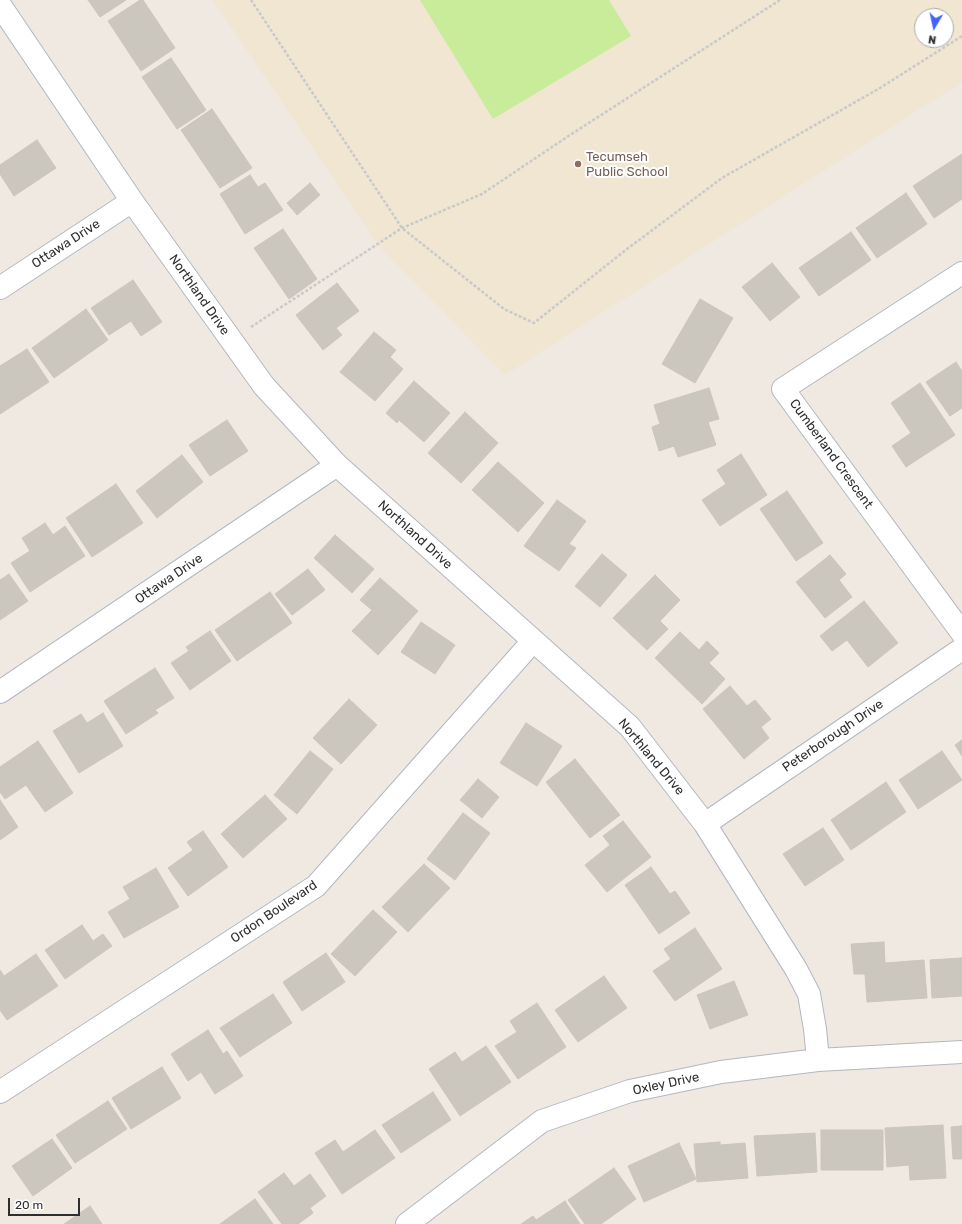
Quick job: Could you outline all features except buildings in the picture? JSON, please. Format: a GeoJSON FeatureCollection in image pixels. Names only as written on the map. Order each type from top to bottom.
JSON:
{"type":"FeatureCollection","features":[{"type":"Feature","properties":{"kind":"street","name":"Northland Drive"},"geometry":{"type":"LineString","coordinates":[[0,5],[132,201],[264,386],[337,465],[630,728],[705,824],[796,969],[809,994],[815,1029],[818,1060]]}},
{"type":"Feature","properties":{"kind":"street","name":"Ottawa Drive"},"geometry":{"type":"LineString","coordinates":[[0,288],[132,201]]}},
{"type":"Feature","properties":{"kind":"street","name":"Cumberland Crescent"},"geometry":{"type":"LineString","coordinates":[[962,273],[783,389],[962,632]]}},
{"type":"Feature","properties":{"kind":"street","name":"Ottawa Drive"},"geometry":{"type":"LineString","coordinates":[[0,692],[337,465]]}},
{"type":"Feature","properties":{"kind":"street","name":"Ordon Boulevard"},"geometry":{"type":"LineString","coordinates":[[0,1092],[316,886],[533,641]]}},
{"type":"Feature","properties":{"kind":"street","name":"Peterborough Drive"},"geometry":{"type":"LineString","coordinates":[[705,824],[962,649]]}},
{"type":"Feature","properties":{"kind":"street","name":"Oxley Drive"},"geometry":{"type":"LineString","coordinates":[[407,1224],[542,1121],[630,1090],[721,1072],[818,1060],[962,1052]]}},
{"type":"Feature","properties":{"kind":"path"},"geometry":{"type":"LineString","coordinates":[[251,0],[402,228],[504,309],[534,323],[722,178],[880,88],[962,36]]}},
{"type":"Feature","properties":{"kind":"path"},"geometry":{"type":"LineString","coordinates":[[231,340],[402,228],[482,194],[570,134],[780,0]]}},
{"type":"Feature","properties":{"kind":"shaded area","name":"Tecumseh Public School"},"geometry":{"type":"Polygon","coordinates":[[[213,0],[962,0],[962,82],[505,375],[379,246],[213,0]]]}},
{"type":"Feature","properties":{"kind":"green space"},"geometry":{"type":"Polygon","coordinates":[[[420,0],[609,0],[631,36],[493,119],[420,0]]]}},
{"type":"Feature","properties":{"kind":"place","name":"Tecumseh Public School"},"geometry":{"type":"Point","coordinates":[578,164]}}]}
